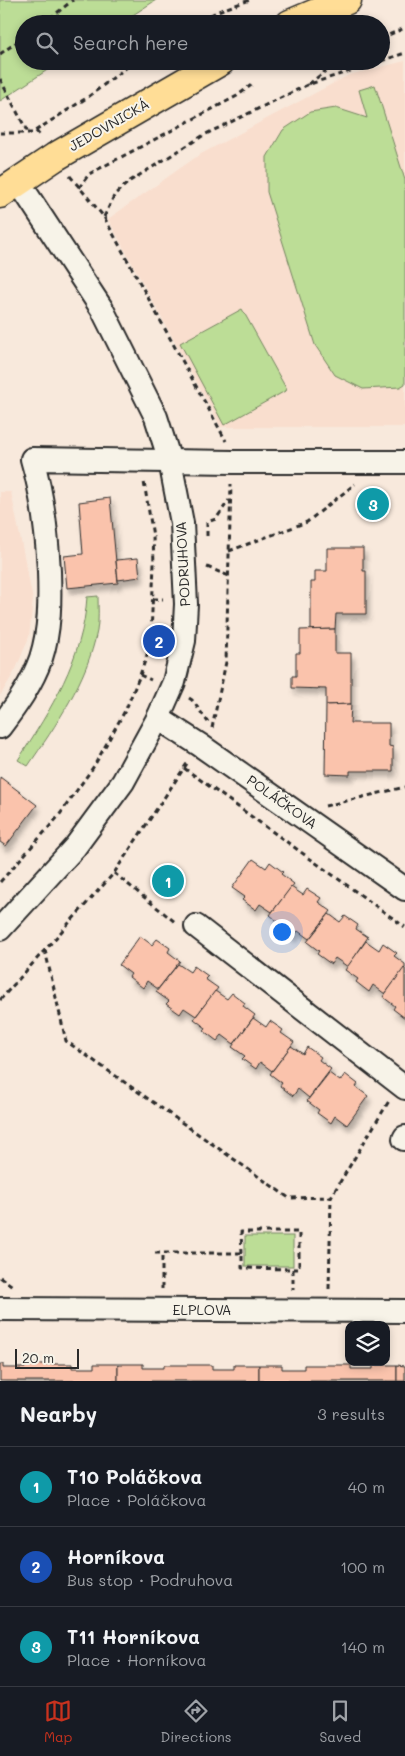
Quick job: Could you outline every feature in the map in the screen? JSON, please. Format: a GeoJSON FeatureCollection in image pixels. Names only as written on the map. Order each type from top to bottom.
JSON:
{"type":"FeatureCollection","features":[{"type":"Feature","properties":{"kind":"main road"},"geometry":{"type":"LineString","coordinates":[[311,15],[347,0]]}},
{"type":"Feature","properties":{"kind":"main road","name":"JEDOVNICKÁ"},"geometry":{"type":"LineString","coordinates":[[9,187],[55,157],[205,70]]}},
{"type":"Feature","properties":{"kind":"street","name":"PODRUHOVA"},"geometry":{"type":"LineString","coordinates":[[0,929],[75,847],[123,782],[158,718],[174,682],[184,642],[186,604],[182,523],[170,461],[156,417],[102,309],[9,187]]}},
{"type":"Feature","properties":{"kind":"street"},"geometry":{"type":"LineString","coordinates":[[0,727],[14,709],[34,675],[43,650],[49,617],[45,519],[41,492],[32,459],[405,462]]}},
{"type":"Feature","properties":{"kind":"street","name":"POLÁČKOVA"},"geometry":{"type":"LineString","coordinates":[[158,718],[200,745],[405,889]]}},
{"type":"Feature","properties":{"kind":"street"},"geometry":{"type":"LineString","coordinates":[[196,926],[402,1086]]}},
{"type":"Feature","properties":{"kind":"street","name":"ELPLOVA"},"geometry":{"type":"LineString","coordinates":[[0,1308],[405,1311]]}},
{"type":"Feature","properties":{"kind":"path"},"geometry":{"type":"LineString","coordinates":[[54,15],[73,0]]}},
{"type":"Feature","properties":{"kind":"path"},"geometry":{"type":"LineString","coordinates":[[211,15],[250,0]]}},
{"type":"Feature","properties":{"kind":"path"},"geometry":{"type":"LineString","coordinates":[[390,34],[405,28]]}},
{"type":"Feature","properties":{"kind":"path"},"geometry":{"type":"LineString","coordinates":[[0,54],[15,43]]}},
{"type":"Feature","properties":{"kind":"path"},"geometry":{"type":"LineString","coordinates":[[390,58],[405,53]]}},
{"type":"Feature","properties":{"kind":"path"},"geometry":{"type":"LineString","coordinates":[[0,133],[28,134],[36,131],[88,97],[123,70]]}},
{"type":"Feature","properties":{"kind":"path"},"geometry":{"type":"LineString","coordinates":[[307,85],[326,70]]}},
{"type":"Feature","properties":{"kind":"path"},"geometry":{"type":"LineString","coordinates":[[104,217],[114,194],[130,181],[204,134],[307,85],[353,70]]}},
{"type":"Feature","properties":{"kind":"path"},"geometry":{"type":"LineString","coordinates":[[0,79],[28,134]]}},
{"type":"Feature","properties":{"kind":"path"},"geometry":{"type":"LineString","coordinates":[[79,188],[89,174],[237,96],[254,83]]}},
{"type":"Feature","properties":{"kind":"path"},"geometry":{"type":"LineString","coordinates":[[0,1000],[114,873],[212,729],[226,662],[229,500],[233,462],[230,448],[104,217],[79,188],[36,131]]}},
{"type":"Feature","properties":{"kind":"path"},"geometry":{"type":"LineString","coordinates":[[0,882],[58,817],[94,766],[126,709],[147,655],[151,630],[154,564],[153,536],[143,481]]}},
{"type":"Feature","properties":{"kind":"path"},"geometry":{"type":"LineString","coordinates":[[229,552],[308,522],[359,481]]}},
{"type":"Feature","properties":{"kind":"path"},"geometry":{"type":"LineString","coordinates":[[207,540],[207,522],[216,519],[229,500]]}},
{"type":"Feature","properties":{"kind":"path"},"geometry":{"type":"LineString","coordinates":[[207,558],[207,567],[229,576]]}},
{"type":"Feature","properties":{"kind":"path"},"geometry":{"type":"LineString","coordinates":[[153,599],[163,599]]}},
{"type":"Feature","properties":{"kind":"path"},"geometry":{"type":"LineString","coordinates":[[151,630],[161,632]]}},
{"type":"Feature","properties":{"kind":"path"},"geometry":{"type":"LineString","coordinates":[[184,768],[405,927]]}},
{"type":"Feature","properties":{"kind":"path"},"geometry":{"type":"LineString","coordinates":[[319,808],[405,787]]}},
{"type":"Feature","properties":{"kind":"path"},"geometry":{"type":"LineString","coordinates":[[45,950],[66,1041],[289,1198],[332,1197]]}},
{"type":"Feature","properties":{"kind":"path"},"geometry":{"type":"LineString","coordinates":[[328,1310],[332,1197],[402,1086]]}},
{"type":"Feature","properties":{"kind":"path"},"geometry":{"type":"LineString","coordinates":[[241,1232],[299,1232],[299,1269],[293,1269],[242,1268],[241,1232]]}},
{"type":"Feature","properties":{"kind":"path"},"geometry":{"type":"LineString","coordinates":[[155,1253],[242,1253]]}},
{"type":"Feature","properties":{"kind":"path"},"geometry":{"type":"LineString","coordinates":[[162,1253],[162,1310]]}},
{"type":"Feature","properties":{"kind":"path"},"geometry":{"type":"LineString","coordinates":[[293,1269],[293,1310]]}},
{"type":"Feature","properties":{"kind":"shaded area"},"geometry":{"type":"Polygon","coordinates":[[[405,61],[405,427],[221,427],[108,219],[199,155],[349,75],[369,70],[390,70],[390,65],[405,61]]]}},
{"type":"Feature","properties":{"kind":"shaded area"},"geometry":{"type":"Polygon","coordinates":[[[0,492],[11,492],[33,600],[29,637],[16,669],[0,696],[0,492]]]}},
{"type":"Feature","properties":{"kind":"green space"},"geometry":{"type":"Polygon","coordinates":[[[0,0],[156,0],[133,15],[15,15],[15,70],[47,70],[0,101],[0,0]]]}},
{"type":"Feature","properties":{"kind":"green space"},"geometry":{"type":"Polygon","coordinates":[[[375,85],[405,180],[405,384],[400,387],[363,389],[335,375],[315,345],[267,192],[267,157],[283,130],[310,112],[336,108],[367,118],[359,90],[375,85]]]}},
{"type":"Feature","properties":{"kind":"green space"},"geometry":{"type":"Polygon","coordinates":[[[242,309],[287,390],[224,425],[180,343],[242,309]]]}},
{"type":"Feature","properties":{"kind":"green space"},"geometry":{"type":"Polygon","coordinates":[[[98,596],[97,631],[86,667],[69,702],[28,766],[18,760],[42,722],[72,662],[84,620],[87,597],[98,596]]]}},
{"type":"Feature","properties":{"kind":"green space"},"geometry":{"type":"Polygon","coordinates":[[[245,1236],[293,1236],[293,1266],[245,1266],[245,1236]]]}},
{"type":"Feature","properties":{"kind":"building"},"geometry":{"type":"Polygon","coordinates":[[[380,495],[381,512],[366,513],[365,497],[380,495]]]}},
{"type":"Feature","properties":{"kind":"building"},"geometry":{"type":"Polygon","coordinates":[[[110,498],[118,583],[67,588],[64,556],[83,554],[79,502],[110,498]]]}},
{"type":"Feature","properties":{"kind":"building"},"geometry":{"type":"Polygon","coordinates":[[[327,548],[363,548],[363,571],[366,571],[366,614],[336,614],[335,629],[311,630],[311,582],[315,582],[315,571],[327,571],[327,548]]]}},
{"type":"Feature","properties":{"kind":"building"},"geometry":{"type":"Polygon","coordinates":[[[138,558],[140,577],[118,580],[116,560],[138,558]]]}},
{"type":"Feature","properties":{"kind":"building"},"geometry":{"type":"Polygon","coordinates":[[[335,629],[335,653],[351,653],[351,704],[326,705],[326,689],[292,688],[292,676],[296,676],[296,653],[300,653],[300,630],[335,629]]]}},
{"type":"Feature","properties":{"kind":"building"},"geometry":{"type":"Polygon","coordinates":[[[351,704],[350,723],[389,723],[389,746],[393,747],[393,771],[350,771],[350,775],[325,774],[326,705],[351,704]]]}},
{"type":"Feature","properties":{"kind":"building"},"geometry":{"type":"Polygon","coordinates":[[[0,777],[37,805],[6,846],[0,842],[0,777]]]}},
{"type":"Feature","properties":{"kind":"building"},"geometry":{"type":"Polygon","coordinates":[[[253,859],[266,868],[270,862],[294,884],[272,912],[260,904],[256,910],[242,900],[245,897],[232,888],[253,859]]]}},
{"type":"Feature","properties":{"kind":"building"},"geometry":{"type":"Polygon","coordinates":[[[166,869],[179,879],[169,892],[157,883],[166,869]]]}},
{"type":"Feature","properties":{"kind":"building"},"geometry":{"type":"Polygon","coordinates":[[[291,887],[303,895],[307,889],[321,898],[318,902],[331,911],[309,939],[298,931],[293,937],[280,927],[281,924],[270,915],[291,887]]]}},
{"type":"Feature","properties":{"kind":"building"},"geometry":{"type":"Polygon","coordinates":[[[329,914],[340,922],[345,916],[358,925],[356,929],[368,937],[348,967],[335,958],[331,964],[317,954],[319,951],[307,942],[329,914]]]}},
{"type":"Feature","properties":{"kind":"building"},"geometry":{"type":"Polygon","coordinates":[[[140,936],[152,945],[157,939],[170,948],[168,952],[180,961],[158,989],[147,981],[143,988],[129,977],[131,974],[119,965],[140,936]]]}},
{"type":"Feature","properties":{"kind":"building"},"geometry":{"type":"Polygon","coordinates":[[[366,941],[379,950],[383,943],[397,953],[394,956],[405,964],[405,968],[385,994],[373,985],[369,992],[356,982],[358,979],[345,970],[366,941]]]}},
{"type":"Feature","properties":{"kind":"building"},"geometry":{"type":"Polygon","coordinates":[[[178,964],[190,972],[194,966],[208,976],[205,979],[218,988],[196,1016],[184,1008],[180,1014],[166,1004],[169,1001],[156,992],[178,964]]]}},
{"type":"Feature","properties":{"kind":"building"},"geometry":{"type":"Polygon","coordinates":[[[404,968],[405,1018],[393,1009],[395,1006],[383,997],[404,968]]]}},
{"type":"Feature","properties":{"kind":"building"},"geometry":{"type":"Polygon","coordinates":[[[215,991],[227,999],[232,993],[245,1003],[243,1006],[255,1015],[234,1044],[222,1035],[217,1041],[204,1031],[206,1028],[194,1019],[215,991]]]}},
{"type":"Feature","properties":{"kind":"building"},"geometry":{"type":"Polygon","coordinates":[[[253,1018],[266,1027],[270,1021],[283,1030],[281,1033],[294,1042],[272,1071],[260,1062],[256,1069],[242,1059],[245,1056],[232,1047],[253,1018]]]}},
{"type":"Feature","properties":{"kind":"building"},"geometry":{"type":"Polygon","coordinates":[[[291,1046],[303,1054],[307,1047],[321,1057],[319,1060],[331,1069],[309,1098],[298,1089],[293,1096],[280,1086],[282,1083],[270,1074],[291,1046]]]}},
{"type":"Feature","properties":{"kind":"building"},"geometry":{"type":"Polygon","coordinates":[[[329,1073],[340,1081],[345,1074],[358,1084],[356,1087],[368,1096],[347,1125],[335,1116],[331,1123],[317,1113],[319,1110],[307,1101],[329,1073]]]}},
{"type":"Feature","properties":{"kind":"building"},"geometry":{"type":"Polygon","coordinates":[[[0,1364],[3,1364],[3,1368],[25,1368],[25,1364],[72,1364],[72,1368],[94,1368],[94,1364],[118,1364],[118,1381],[0,1381],[0,1364]]]}},
{"type":"Feature","properties":{"kind":"building"},"geometry":{"type":"Polygon","coordinates":[[[118,1364],[143,1364],[143,1368],[164,1368],[164,1365],[212,1365],[212,1369],[234,1369],[234,1365],[259,1365],[259,1381],[118,1381],[118,1364]]]}},
{"type":"Feature","properties":{"kind":"building"},"geometry":{"type":"Polygon","coordinates":[[[259,1365],[282,1365],[282,1369],[304,1369],[304,1365],[345,1365],[351,1366],[351,1369],[373,1369],[373,1366],[397,1365],[397,1381],[259,1381],[259,1365]]]}},
{"type":"Feature","properties":{"kind":"building"},"geometry":{"type":"Polygon","coordinates":[[[397,1365],[405,1366],[405,1381],[397,1381],[397,1365]]]}},
{"type":"Feature","properties":{"kind":"place","name":"T11 Horníkova"},"geometry":{"type":"Point","coordinates":[373,504]}},
{"type":"Feature","properties":{"kind":"place","name":"Horníkova"},"geometry":{"type":"Point","coordinates":[159,641]}},
{"type":"Feature","properties":{"kind":"place","name":"T10 Poláčkova"},"geometry":{"type":"Point","coordinates":[168,881]}}]}
